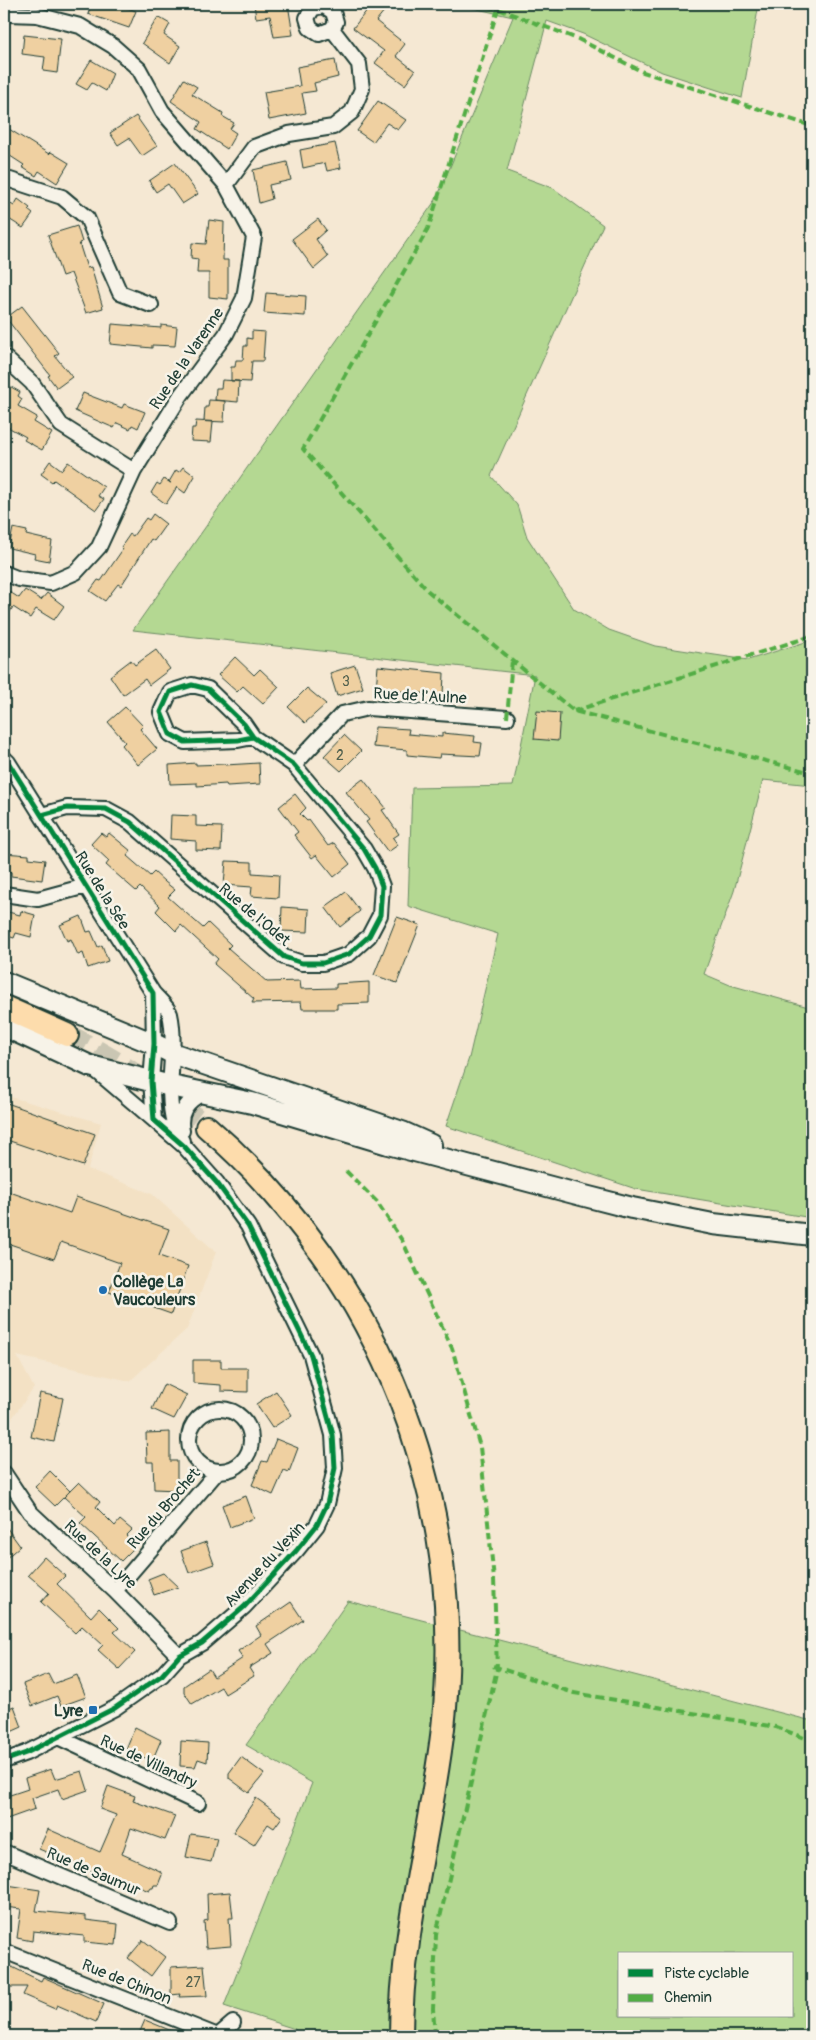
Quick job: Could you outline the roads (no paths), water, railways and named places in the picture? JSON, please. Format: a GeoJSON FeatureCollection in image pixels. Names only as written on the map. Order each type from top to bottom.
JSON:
{"type":"FeatureCollection","features":[{"type":"Feature","properties":{"kind":"main road"},"geometry":{"type":"LineString","coordinates":[[4,982],[154,1044],[172,1054],[402,1132],[485,1169]]}},
{"type":"Feature","properties":{"kind":"main road"},"geometry":{"type":"LineString","coordinates":[[4,1007],[67,1035]]}},
{"type":"Feature","properties":{"kind":"main road"},"geometry":{"type":"LineString","coordinates":[[4,1026],[90,1066],[252,1103],[388,1144],[632,1208],[756,1230],[812,1235]]}},
{"type":"Feature","properties":{"kind":"main road"},"geometry":{"type":"LineString","coordinates":[[207,1127],[248,1165],[282,1201],[322,1252],[342,1282],[378,1348],[396,1387],[415,1439],[433,1509],[446,1597],[446,1681],[439,1755],[405,1968],[401,2036]]}},
{"type":"Feature","properties":{"kind":"street","name":"Rue de la Varenne"},"geometry":{"type":"LineString","coordinates":[[4,5],[9,14],[34,9],[80,26],[113,46],[139,69],[162,110],[226,185],[254,237],[244,298],[226,334],[181,395],[134,471],[99,547],[76,572],[51,583],[20,579],[4,573]]}},
{"type":"Feature","properties":{"kind":"street"},"geometry":{"type":"LineString","coordinates":[[226,185],[254,147],[290,134],[333,127],[352,112],[362,89],[359,64],[332,29]]}},
{"type":"Feature","properties":{"kind":"street"},"geometry":{"type":"LineString","coordinates":[[4,178],[62,197],[87,218],[120,293],[151,305]]}},
{"type":"Feature","properties":{"kind":"street"},"geometry":{"type":"LineString","coordinates":[[4,357],[32,383],[61,425],[134,471]]}},
{"type":"Feature","properties":{"kind":"street","name":"Rue de l'Odet"},"geometry":{"type":"LineString","coordinates":[[42,815],[68,808],[106,809],[130,822],[284,956],[302,963],[323,963],[348,954],[369,936],[380,916],[382,886],[375,868],[364,849],[294,765],[253,737],[244,724],[208,689],[192,686],[170,692],[161,712],[170,734],[185,742],[238,740],[253,737]]}},
{"type":"Feature","properties":{"kind":"street","name":"Rue de l'Aulne"},"geometry":{"type":"LineString","coordinates":[[294,765],[342,714],[368,708],[506,718]]}},
{"type":"Feature","properties":{"kind":"street","name":"Rue de la Sée"},"geometry":{"type":"LineString","coordinates":[[4,758],[42,815],[153,993],[170,1012],[171,1086],[174,1124],[184,1146]]}},
{"type":"Feature","properties":{"kind":"street"},"geometry":{"type":"LineString","coordinates":[[4,894],[38,899],[86,886]]}},
{"type":"Feature","properties":{"kind":"street"},"geometry":{"type":"LineString","coordinates":[[153,993],[154,1044],[151,1081],[154,1120]]}},
{"type":"Feature","properties":{"kind":"street","name":"Avenue du Vexin"},"geometry":{"type":"LineString","coordinates":[[4,1761],[26,1753],[115,1708],[162,1675],[179,1656],[202,1643],[244,1607],[296,1551],[317,1525],[327,1504],[335,1468],[333,1434],[312,1355],[248,1226],[217,1183],[184,1146],[90,1066]]}},
{"type":"Feature","properties":{"kind":"street"},"geometry":{"type":"LineString","coordinates":[[184,1146],[180,1120],[184,1107],[192,1098],[203,1093]]}},
{"type":"Feature","properties":{"kind":"street","name":"Rue du Brochet"},"geometry":{"type":"LineString","coordinates":[[115,1591],[218,1471],[228,1470],[237,1466],[244,1459],[249,1450],[250,1430],[242,1418],[230,1410],[220,1408],[209,1410],[200,1415],[192,1423],[188,1439],[192,1454],[198,1463],[208,1469],[218,1471]]}},
{"type":"Feature","properties":{"kind":"street","name":"Rue de la Lyre"},"geometry":{"type":"LineString","coordinates":[[4,1474],[30,1512],[115,1591],[179,1656]]}},
{"type":"Feature","properties":{"kind":"street","name":"Rue de Villandry"},"geometry":{"type":"LineString","coordinates":[[58,1737],[198,1803]]}},
{"type":"Feature","properties":{"kind":"street","name":"Rue de Saumur"},"geometry":{"type":"LineString","coordinates":[[4,1852],[170,1923]]}},
{"type":"Feature","properties":{"kind":"street","name":"Rue de Chinon"},"geometry":{"type":"LineString","coordinates":[[4,1951],[218,2036],[233,2023]]}},
{"type":"Feature","properties":{"kind":"tunnel"},"geometry":{"type":"LineString","coordinates":[[67,1035],[139,1077],[207,1127]]}},
{"type":"Feature","properties":{"kind":"place","name":"Collège La Vaucouleurs"},"geometry":{"type":"Point","coordinates":[103,1290]}},
{"type":"Feature","properties":{"kind":"place","name":"Lyre"},"geometry":{"type":"Point","coordinates":[93,1710]}}]}
